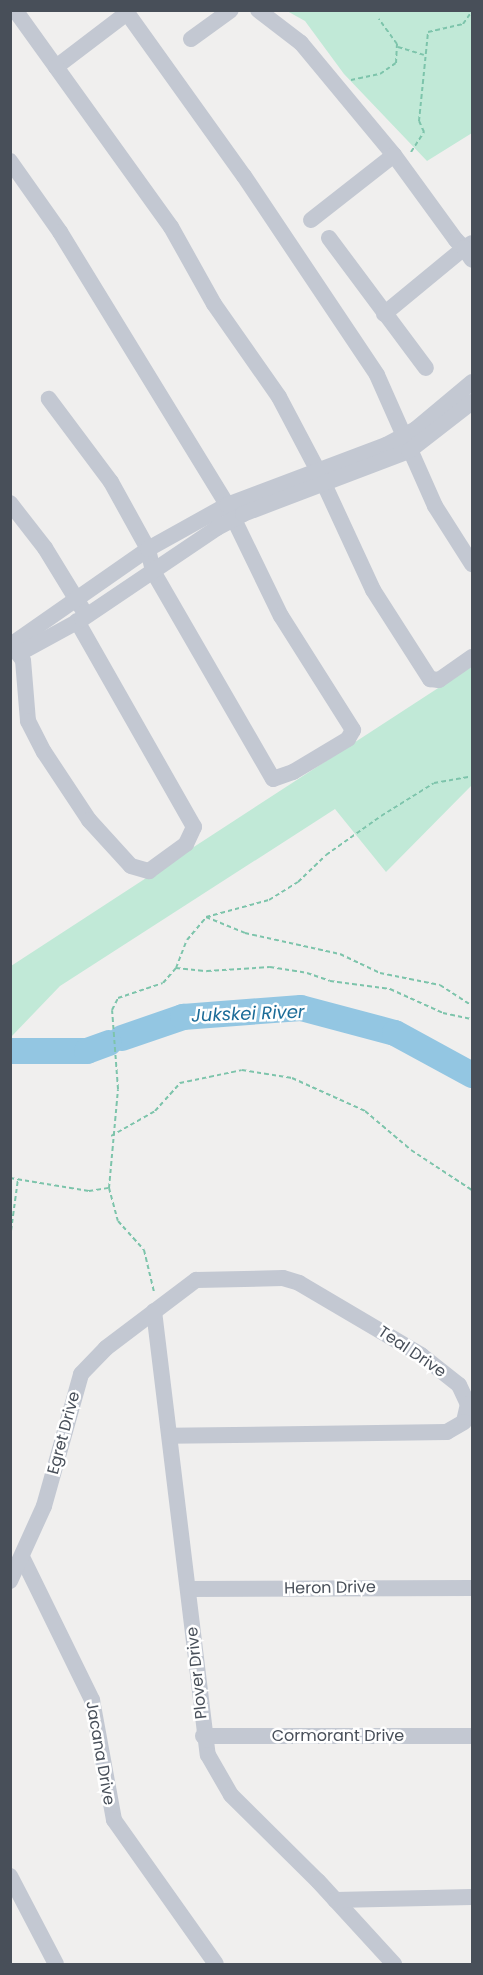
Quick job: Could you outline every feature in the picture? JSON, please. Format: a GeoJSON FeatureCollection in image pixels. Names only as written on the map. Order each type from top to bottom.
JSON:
{"type":"FeatureCollection","features":[{"type":"Feature","properties":{"kind":"street"},"geometry":{"type":"LineString","coordinates":[[15,10],[171,227],[214,304],[279,398],[321,478],[373,590],[430,679],[439,680],[472,657]]}},
{"type":"Feature","properties":{"kind":"street"},"geometry":{"type":"LineString","coordinates":[[191,39],[231,10]]}},
{"type":"Feature","properties":{"kind":"street"},"geometry":{"type":"LineString","coordinates":[[258,10],[301,43],[470,250],[384,314]]}},
{"type":"Feature","properties":{"kind":"street"},"geometry":{"type":"LineString","coordinates":[[56,67],[126,12],[244,176],[377,375],[435,506],[472,564]]}},
{"type":"Feature","properties":{"kind":"street"},"geometry":{"type":"LineString","coordinates":[[311,220],[397,158]]}},
{"type":"Feature","properties":{"kind":"street"},"geometry":{"type":"LineString","coordinates":[[10,161],[60,232],[230,512],[281,616],[353,730],[343,743],[293,772],[273,778],[153,572],[148,549],[111,482],[49,399]]}},
{"type":"Feature","properties":{"kind":"street"},"geometry":{"type":"LineString","coordinates":[[329,238],[426,368]]}},
{"type":"Feature","properties":{"kind":"street"},"geometry":{"type":"LineString","coordinates":[[407,443],[472,382]]}},
{"type":"Feature","properties":{"kind":"street"},"geometry":{"type":"LineString","coordinates":[[14,647],[148,549],[230,512],[407,443],[472,402]]}},
{"type":"Feature","properties":{"kind":"street"},"geometry":{"type":"LineString","coordinates":[[10,503],[45,548],[77,601],[82,619],[194,827],[186,844],[149,871],[142,872],[131,866],[89,820],[44,752],[28,721],[14,647]]}},
{"type":"Feature","properties":{"kind":"street"},"geometry":{"type":"LineString","coordinates":[[14,647],[82,619],[153,572],[230,512]]}},
{"type":"Feature","properties":{"kind":"street","name":"Teal Drive"},"geometry":{"type":"LineString","coordinates":[[154,1311],[196,1280],[291,1280],[421,1354],[459,1385],[468,1404],[464,1422],[447,1432],[170,1436]]}},
{"type":"Feature","properties":{"kind":"street","name":"Plover Drive"},"geometry":{"type":"LineString","coordinates":[[154,1311],[188,1589],[203,1736],[212,1768],[222,1784],[394,1965]]}},
{"type":"Feature","properties":{"kind":"street","name":"Egret Drive"},"geometry":{"type":"LineString","coordinates":[[10,1581],[23,1559],[44,1506],[81,1374],[90,1360],[154,1311]]}},
{"type":"Feature","properties":{"kind":"street","name":"Jacana Drive"},"geometry":{"type":"LineString","coordinates":[[23,1559],[92,1701],[114,1820],[216,1965]]}},
{"type":"Feature","properties":{"kind":"street","name":"Heron Drive"},"geometry":{"type":"LineString","coordinates":[[188,1589],[472,1588]]}},
{"type":"Feature","properties":{"kind":"street","name":"Cormorant Drive"},"geometry":{"type":"LineString","coordinates":[[203,1736],[472,1736]]}},
{"type":"Feature","properties":{"kind":"street"},"geometry":{"type":"LineString","coordinates":[[10,1876],[56,1965]]}},
{"type":"Feature","properties":{"kind":"street"},"geometry":{"type":"LineString","coordinates":[[334,1900],[472,1897]]}},
{"type":"Feature","properties":{"kind":"path"},"geometry":{"type":"LineString","coordinates":[[397,158],[418,146],[424,132],[419,121],[428,32],[463,24],[472,11]]}},
{"type":"Feature","properties":{"kind":"path"},"geometry":{"type":"LineString","coordinates":[[379,19],[398,47],[424,55]]}},
{"type":"Feature","properties":{"kind":"path"},"geometry":{"type":"LineString","coordinates":[[338,88],[354,78],[388,71],[396,63],[398,47]]}},
{"type":"Feature","properties":{"kind":"path"},"geometry":{"type":"LineString","coordinates":[[154,1311],[149,1262],[137,1240],[118,1221],[109,1188],[111,1136],[118,1089],[112,1010],[118,998],[163,983],[176,968],[187,940],[206,917],[269,900],[298,882],[326,855],[381,816],[434,783],[472,776]]}},
{"type":"Feature","properties":{"kind":"path"},"geometry":{"type":"LineString","coordinates":[[206,917],[245,933],[339,954],[380,973],[440,985],[472,1006]]}},
{"type":"Feature","properties":{"kind":"path"},"geometry":{"type":"LineString","coordinates":[[176,968],[207,971],[270,968],[307,973],[330,981],[390,989],[442,1013],[472,1019]]}},
{"type":"Feature","properties":{"kind":"path"},"geometry":{"type":"LineString","coordinates":[[111,1136],[155,1111],[180,1083],[242,1070],[292,1078],[365,1111],[411,1150],[472,1190]]}},
{"type":"Feature","properties":{"kind":"path"},"geometry":{"type":"LineString","coordinates":[[10,1178],[89,1191],[109,1188]]}},
{"type":"Feature","properties":{"kind":"path"},"geometry":{"type":"LineString","coordinates":[[10,1238],[18,1179]]}},
{"type":"Feature","properties":{"kind":"green space"},"geometry":{"type":"Polygon","coordinates":[[[287,11],[472,11],[472,133],[427,161],[344,74],[305,21],[287,11]]]}},
{"type":"Feature","properties":{"kind":"green space"},"geometry":{"type":"Polygon","coordinates":[[[472,666],[472,785],[386,872],[335,809],[60,986],[11,1037],[11,966],[472,666]]]}},
{"type":"Feature","properties":{"kind":"waterway","name":"Jukskei River"},"geometry":{"type":"LineString","coordinates":[[122,1038],[183,1017],[301,1008],[395,1033],[472,1075]]}},
{"type":"Feature","properties":{"kind":"waterway","name":"Jukskei River"},"geometry":{"type":"LineString","coordinates":[[10,1051],[87,1051],[109,1043]]}}]}
